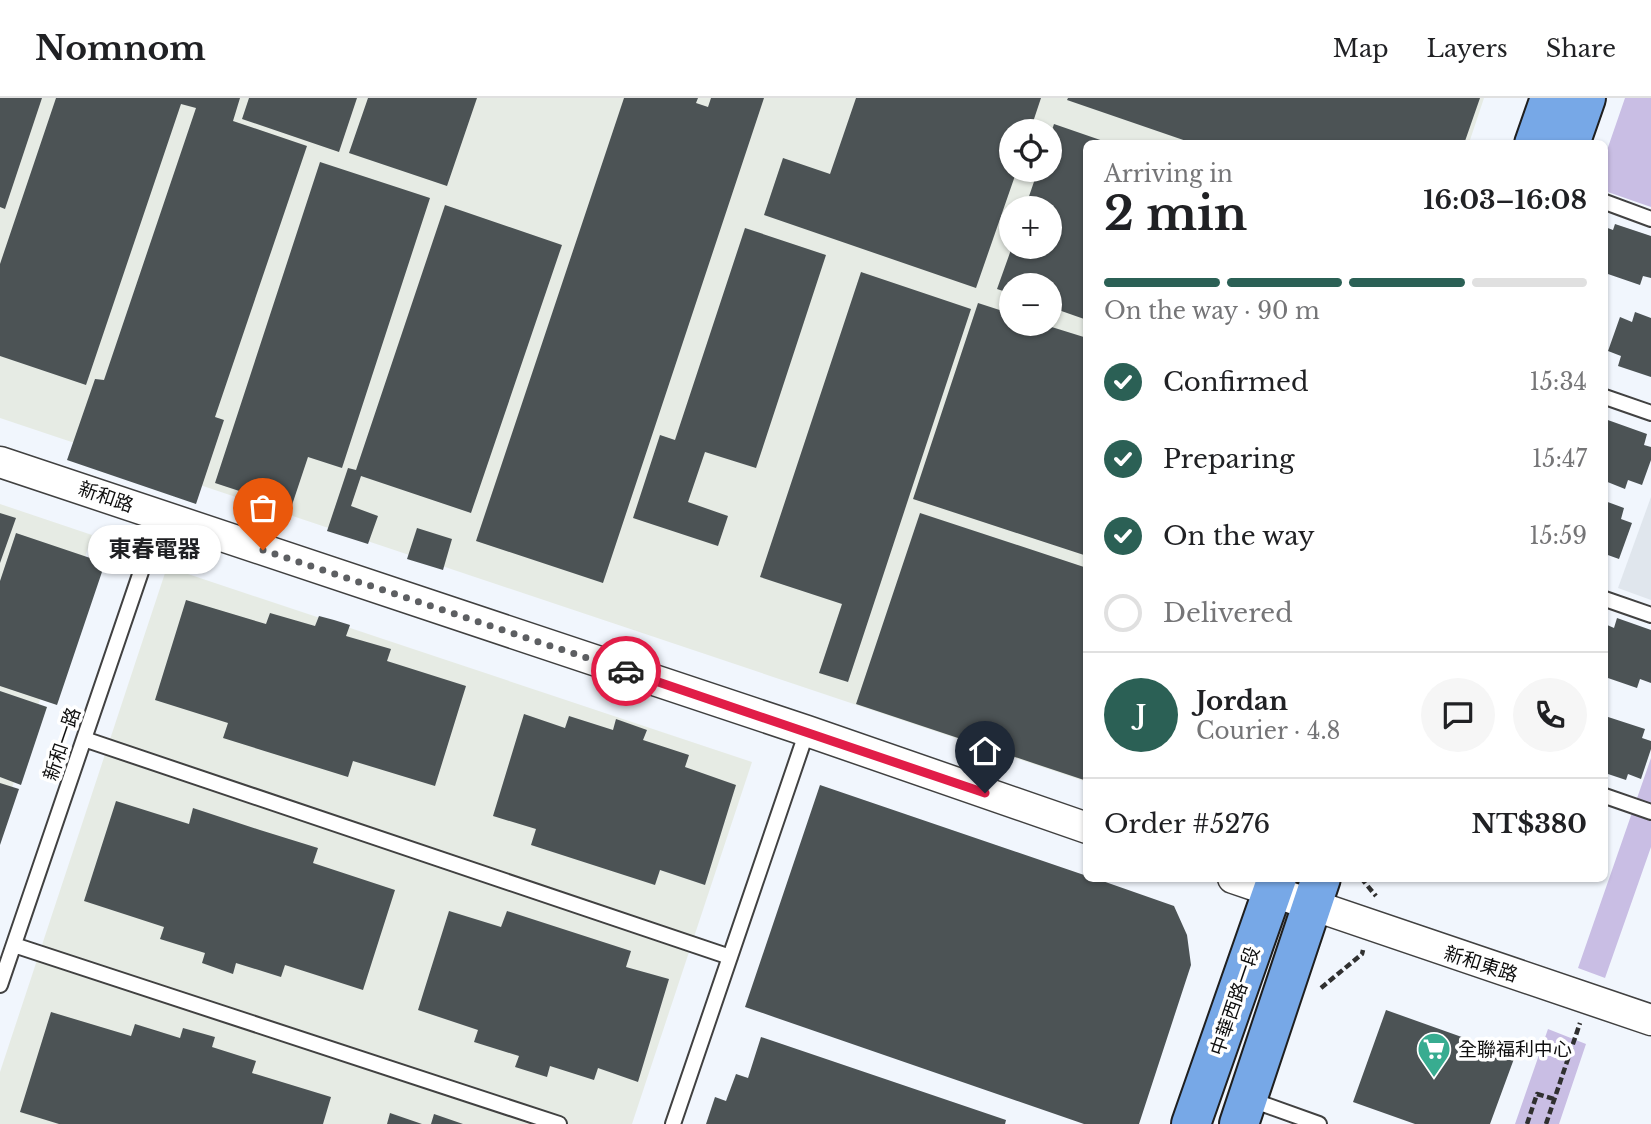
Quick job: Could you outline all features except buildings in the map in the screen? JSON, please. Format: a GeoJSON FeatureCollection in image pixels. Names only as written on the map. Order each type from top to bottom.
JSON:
{"type":"FeatureCollection","features":[{"type":"Feature","properties":{"kind":"main road"},"geometry":{"type":"LineString","coordinates":[[1535,140],[1550,98]]}},
{"type":"Feature","properties":{"kind":"main road"},"geometry":{"type":"LineString","coordinates":[[1571,140],[1586,98]]}},
{"type":"Feature","properties":{"kind":"main road","name":"中華西路一段"},"geometry":{"type":"LineString","coordinates":[[1192,1124],[1274,885]]}},
{"type":"Feature","properties":{"kind":"main road"},"geometry":{"type":"LineString","coordinates":[[1243,1112],[1317,892]]}},
{"type":"Feature","properties":{"kind":"street","name":"新和路"},"geometry":{"type":"LineString","coordinates":[[0,462],[807,731],[1083,827]]}},
{"type":"Feature","properties":{"kind":"street"},"geometry":{"type":"LineString","coordinates":[[1256,882],[1317,892]]}},
{"type":"Feature","properties":{"kind":"street","name":"新和東路"},"geometry":{"type":"LineString","coordinates":[[1317,892],[1383,931],[1651,1020]]}},
{"type":"Feature","properties":{"kind":"lane"},"geometry":{"type":"LineString","coordinates":[[1608,203],[1651,219]]}},
{"type":"Feature","properties":{"kind":"lane"},"geometry":{"type":"LineString","coordinates":[[1608,398],[1651,413]]}},
{"type":"Feature","properties":{"kind":"lane","name":"新和一路"},"geometry":{"type":"LineString","coordinates":[[0,985],[160,516]]}},
{"type":"Feature","properties":{"kind":"lane"},"geometry":{"type":"LineString","coordinates":[[1608,600],[1651,615]]}},
{"type":"Feature","properties":{"kind":"lane"},"geometry":{"type":"LineString","coordinates":[[673,1124],[807,731]]}},
{"type":"Feature","properties":{"kind":"lane"},"geometry":{"type":"LineString","coordinates":[[84,739],[730,957]]}},
{"type":"Feature","properties":{"kind":"lane"},"geometry":{"type":"LineString","coordinates":[[1608,797],[1646,810]]}},
{"type":"Feature","properties":{"kind":"lane"},"geometry":{"type":"LineString","coordinates":[[14,945],[559,1124]]}},
{"type":"Feature","properties":{"kind":"lane"},"geometry":{"type":"LineString","coordinates":[[1243,1112],[1319,1124]]}},
{"type":"Feature","properties":{"kind":"path"},"geometry":{"type":"LineString","coordinates":[[1364,882],[1379,900]]}},
{"type":"Feature","properties":{"kind":"path"},"geometry":{"type":"LineString","coordinates":[[1317,999],[1321,986],[1362,954]]}},
{"type":"Feature","properties":{"kind":"path"},"geometry":{"type":"LineString","coordinates":[[1546,1124],[1589,999]]}},
{"type":"Feature","properties":{"kind":"path"},"geometry":{"type":"LineString","coordinates":[[1527,1124],[1537,1094],[1554,1099]]}},
{"type":"Feature","properties":{"kind":"shaded area"},"geometry":{"type":"Polygon","coordinates":[[[0,98],[1484,98],[1470,140],[1083,140],[1083,781],[0,418],[0,98]]]}},
{"type":"Feature","properties":{"kind":"shaded area"},"geometry":{"type":"Polygon","coordinates":[[[1625,98],[1651,98],[1651,207],[1608,192],[1608,147],[1625,98]]]}},
{"type":"Feature","properties":{"kind":"shaded area"},"geometry":{"type":"Polygon","coordinates":[[[1651,497],[1651,600],[1618,588],[1651,497]]]}},
{"type":"Feature","properties":{"kind":"shaded area"},"geometry":{"type":"Polygon","coordinates":[[[0,504],[92,535],[0,826],[0,504]]]}},
{"type":"Feature","properties":{"kind":"shaded area"},"geometry":{"type":"Polygon","coordinates":[[[167,567],[752,762],[632,1124],[0,1124],[0,1072],[167,567]]]}},
{"type":"Feature","properties":{"kind":"shaded area"},"geometry":{"type":"Polygon","coordinates":[[[1651,758],[1651,847],[1605,978],[1578,968],[1651,758]]]}},
{"type":"Feature","properties":{"kind":"shaded area"},"geometry":{"type":"Polygon","coordinates":[[[1548,1029],[1586,1044],[1559,1124],[1515,1124],[1548,1029]]]}},
{"type":"Feature","properties":{"kind":"way so far"},"geometry":{"type":"LineString","coordinates":[[263,550],[626,671]]}},
{"type":"Feature","properties":{"kind":"place","name":"東春電器"},"geometry":{"type":"Point","coordinates":[263,550]}},
{"type":"Feature","properties":{"kind":"place","name":"全聯福利中心"},"geometry":{"type":"Point","coordinates":[1434,1079]}},
{"type":"Feature","properties":{"kind":"route"},"geometry":{"type":"LineString","coordinates":[[626,671],[985,793]]}}]}
